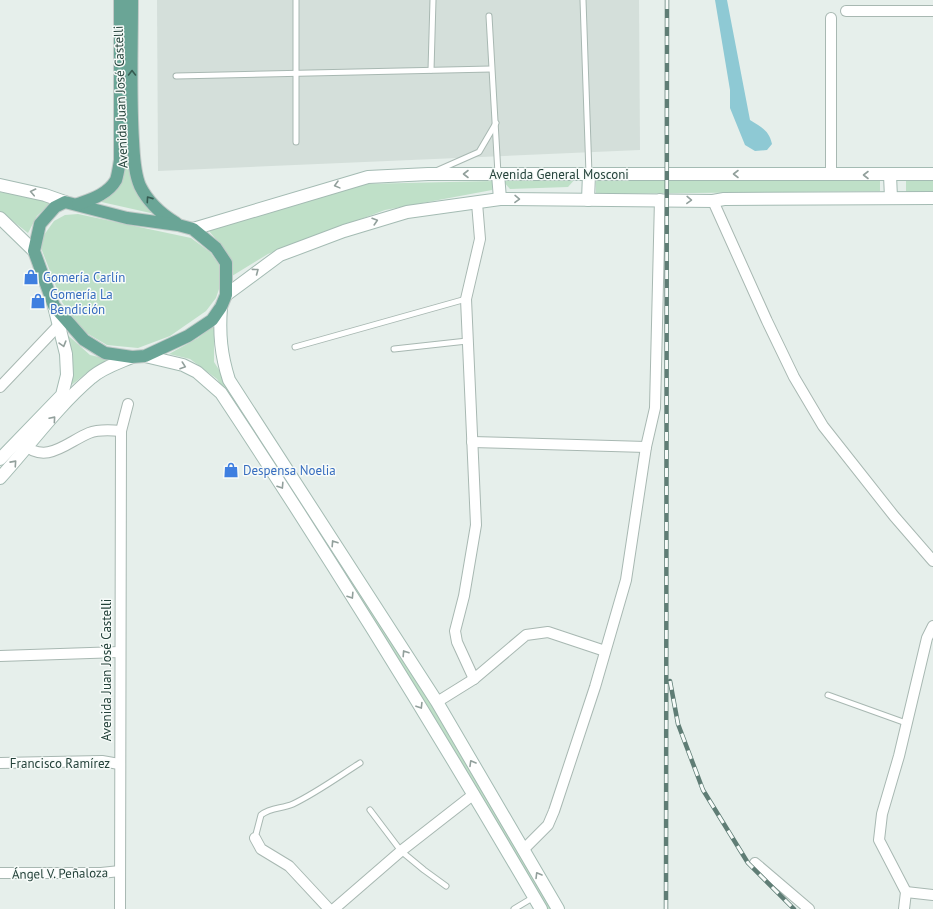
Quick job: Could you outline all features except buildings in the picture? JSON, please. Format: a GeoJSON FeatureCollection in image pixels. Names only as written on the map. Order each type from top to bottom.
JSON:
{"type":"FeatureCollection","features":[{"type":"Feature","properties":{"kind":"main road","name":"Avenida Juan José Castelli"},"geometry":{"type":"LineString","coordinates":[[78,204],[100,195],[116,179],[120,160],[120,0]]}},
{"type":"Feature","properties":{"kind":"main road","name":"Avenida Juan José Castelli"},"geometry":{"type":"LineString","coordinates":[[132,0],[132,124],[135,173],[140,187],[152,204],[163,215],[178,224]]}},
{"type":"Feature","properties":{"kind":"main road","name":"Avenida General Mosconi"},"geometry":{"type":"LineString","coordinates":[[193,229],[368,177],[428,174],[933,174]]}},
{"type":"Feature","properties":{"kind":"main road"},"geometry":{"type":"LineString","coordinates":[[498,174],[500,198]]}},
{"type":"Feature","properties":{"kind":"main road"},"geometry":{"type":"LineString","coordinates":[[588,200],[589,174]]}},
{"type":"Feature","properties":{"kind":"main road"},"geometry":{"type":"LineString","coordinates":[[890,175],[891,198]]}},
{"type":"Feature","properties":{"kind":"main road"},"geometry":{"type":"LineString","coordinates":[[0,185],[45,195],[65,202],[78,204],[127,218],[178,224],[193,229],[216,248],[226,263],[226,295],[221,308],[212,320],[188,336],[145,356]]}},
{"type":"Feature","properties":{"kind":"main road","name":"Avenida General Mosconi"},"geometry":{"type":"LineString","coordinates":[[226,295],[280,255],[344,231],[407,212],[478,203],[500,198],[713,200],[933,198]]}},
{"type":"Feature","properties":{"kind":"main road"},"geometry":{"type":"LineString","coordinates":[[34,251],[40,224],[55,208],[65,202]]}},
{"type":"Feature","properties":{"kind":"main road"},"geometry":{"type":"LineString","coordinates":[[0,218],[34,251],[54,306],[66,354],[67,375],[62,395],[0,459]]}},
{"type":"Feature","properties":{"kind":"main road"},"geometry":{"type":"LineString","coordinates":[[54,306],[84,340],[105,353],[132,357],[145,356],[183,366],[197,372],[221,393],[372,628],[474,794],[541,909]]}},
{"type":"Feature","properties":{"kind":"main road"},"geometry":{"type":"LineString","coordinates":[[221,308],[219,331],[222,358],[229,380],[436,702],[558,909]]}},
{"type":"Feature","properties":{"kind":"main road"},"geometry":{"type":"LineString","coordinates":[[0,478],[69,399],[91,377],[132,357]]}},
{"type":"Feature","properties":{"kind":"street"},"geometry":{"type":"LineString","coordinates":[[846,11],[933,11]]}},
{"type":"Feature","properties":{"kind":"street"},"geometry":{"type":"LineString","coordinates":[[831,174],[832,18]]}},
{"type":"Feature","properties":{"kind":"street"},"geometry":{"type":"LineString","coordinates":[[523,850],[548,825],[554,811],[595,687],[626,580],[646,447],[655,408],[660,199]]}},
{"type":"Feature","properties":{"kind":"street"},"geometry":{"type":"LineString","coordinates":[[713,200],[787,363],[823,426],[894,516],[933,561]]}},
{"type":"Feature","properties":{"kind":"street"},"geometry":{"type":"LineString","coordinates":[[474,679],[457,642],[455,631],[464,596],[476,525],[466,299],[480,239],[478,203]]}},
{"type":"Feature","properties":{"kind":"street"},"geometry":{"type":"LineString","coordinates":[[0,387],[58,326]]}},
{"type":"Feature","properties":{"kind":"street","name":"Avenida Juan José Castelli"},"geometry":{"type":"LineString","coordinates":[[120,909],[121,431],[128,404]]}},
{"type":"Feature","properties":{"kind":"street"},"geometry":{"type":"LineString","coordinates":[[18,439],[27,448],[45,453],[57,451],[90,432],[104,430],[121,431]]}},
{"type":"Feature","properties":{"kind":"street"},"geometry":{"type":"LineString","coordinates":[[472,442],[646,447]]}},
{"type":"Feature","properties":{"kind":"street"},"geometry":{"type":"LineString","coordinates":[[904,909],[906,892],[879,840],[882,814],[906,723],[926,638],[933,626]]}},
{"type":"Feature","properties":{"kind":"street"},"geometry":{"type":"LineString","coordinates":[[436,702],[474,679],[526,635],[548,632],[605,651]]}},
{"type":"Feature","properties":{"kind":"street"},"geometry":{"type":"LineString","coordinates":[[0,656],[107,654],[120,652]]}},
{"type":"Feature","properties":{"kind":"street","name":"Francisco Ramírez"},"geometry":{"type":"LineString","coordinates":[[0,763],[102,761],[120,764]]}},
{"type":"Feature","properties":{"kind":"street"},"geometry":{"type":"LineString","coordinates":[[334,909],[401,851],[474,794]]}},
{"type":"Feature","properties":{"kind":"street"},"geometry":{"type":"LineString","coordinates":[[255,838],[262,849],[289,866],[329,909]]}},
{"type":"Feature","properties":{"kind":"street"},"geometry":{"type":"LineString","coordinates":[[755,863],[810,909]]}},
{"type":"Feature","properties":{"kind":"street","name":"Ángel V. Peñaloza"},"geometry":{"type":"LineString","coordinates":[[0,874],[100,873],[120,871]]}},
{"type":"Feature","properties":{"kind":"street"},"geometry":{"type":"LineString","coordinates":[[906,892],[933,895]]}},
{"type":"Feature","properties":{"kind":"lane"},"geometry":{"type":"LineString","coordinates":[[296,0],[298,73],[296,142]]}},
{"type":"Feature","properties":{"kind":"lane"},"geometry":{"type":"LineString","coordinates":[[432,70],[433,0]]}},
{"type":"Feature","properties":{"kind":"lane"},"geometry":{"type":"LineString","coordinates":[[583,0],[589,174]]}},
{"type":"Feature","properties":{"kind":"lane"},"geometry":{"type":"LineString","coordinates":[[489,16],[491,69],[497,122],[498,174]]}},
{"type":"Feature","properties":{"kind":"lane"},"geometry":{"type":"LineString","coordinates":[[176,76],[491,69]]}},
{"type":"Feature","properties":{"kind":"lane"},"geometry":{"type":"LineString","coordinates":[[428,174],[479,152],[497,122]]}},
{"type":"Feature","properties":{"kind":"lane"},"geometry":{"type":"LineString","coordinates":[[295,347],[466,299]]}},
{"type":"Feature","properties":{"kind":"lane"},"geometry":{"type":"LineString","coordinates":[[394,349],[468,341]]}},
{"type":"Feature","properties":{"kind":"lane"},"geometry":{"type":"LineString","coordinates":[[828,696],[906,723]]}},
{"type":"Feature","properties":{"kind":"lane"},"geometry":{"type":"LineString","coordinates":[[255,838],[261,815],[269,809],[291,805],[318,790],[360,763]]}},
{"type":"Feature","properties":{"kind":"lane"},"geometry":{"type":"LineString","coordinates":[[370,810],[401,851],[446,886]]}},
{"type":"Feature","properties":{"kind":"lane"},"geometry":{"type":"LineString","coordinates":[[514,909],[534,897]]}},
{"type":"Feature","properties":{"kind":"shaded area"},"geometry":{"type":"Polygon","coordinates":[[[157,0],[639,0],[640,150],[158,171],[157,0]]]}},
{"type":"Feature","properties":{"kind":"green space"},"geometry":{"type":"Polygon","coordinates":[[[124,83],[130,163],[155,214],[97,201],[117,186],[124,83]]]}},
{"type":"Feature","properties":{"kind":"green space"},"geometry":{"type":"Polygon","coordinates":[[[505,178],[576,178],[568,187],[510,189],[503,181],[505,178]]]}},
{"type":"Feature","properties":{"kind":"green space"},"geometry":{"type":"Polygon","coordinates":[[[596,180],[880,181],[880,191],[596,194],[596,180]]]}},
{"type":"Feature","properties":{"kind":"green space"},"geometry":{"type":"Polygon","coordinates":[[[906,180],[933,180],[933,194],[906,194],[906,180]]]}},
{"type":"Feature","properties":{"kind":"green space"},"geometry":{"type":"Polygon","coordinates":[[[493,181],[492,190],[385,210],[268,254],[232,276],[226,251],[209,231],[362,184],[493,181]]]}},
{"type":"Feature","properties":{"kind":"green space"},"geometry":{"type":"Polygon","coordinates":[[[0,192],[54,200],[37,216],[28,233],[0,211],[0,192]]]}},
{"type":"Feature","properties":{"kind":"green space"},"geometry":{"type":"Polygon","coordinates":[[[78,214],[191,238],[210,252],[220,266],[220,286],[216,298],[206,311],[170,336],[138,348],[107,345],[83,331],[62,302],[41,248],[44,235],[54,221],[65,215],[78,214]]]}},
{"type":"Feature","properties":{"kind":"green space"},"geometry":{"type":"Polygon","coordinates":[[[214,325],[214,362],[396,641],[554,909],[547,909],[391,647],[217,379],[190,359],[169,354],[198,338],[214,325]]]}},
{"type":"Feature","properties":{"kind":"green space"},"geometry":{"type":"Polygon","coordinates":[[[62,330],[90,355],[116,361],[94,367],[69,387],[72,358],[62,330]]]}},
{"type":"Feature","properties":{"kind":"water"},"geometry":{"type":"Polygon","coordinates":[[[715,0],[727,0],[750,120],[764,129],[769,135],[772,144],[767,150],[755,151],[745,145],[730,108],[730,90],[715,0]]]}},
{"type":"Feature","properties":{"kind":"railway"},"geometry":{"type":"LineString","coordinates":[[666,909],[667,0]]}},
{"type":"Feature","properties":{"kind":"railway"},"geometry":{"type":"LineString","coordinates":[[670,681],[678,724],[703,790],[748,863],[794,909]]}},
{"type":"Feature","properties":{"kind":"place","name":"Gomería Carlín"},"geometry":{"type":"Point","coordinates":[31,277]}},
{"type":"Feature","properties":{"kind":"place","name":"Gomería La Bendición"},"geometry":{"type":"Point","coordinates":[38,301]}},
{"type":"Feature","properties":{"kind":"place","name":"Despensa Noelia"},"geometry":{"type":"Point","coordinates":[231,470]}}]}
